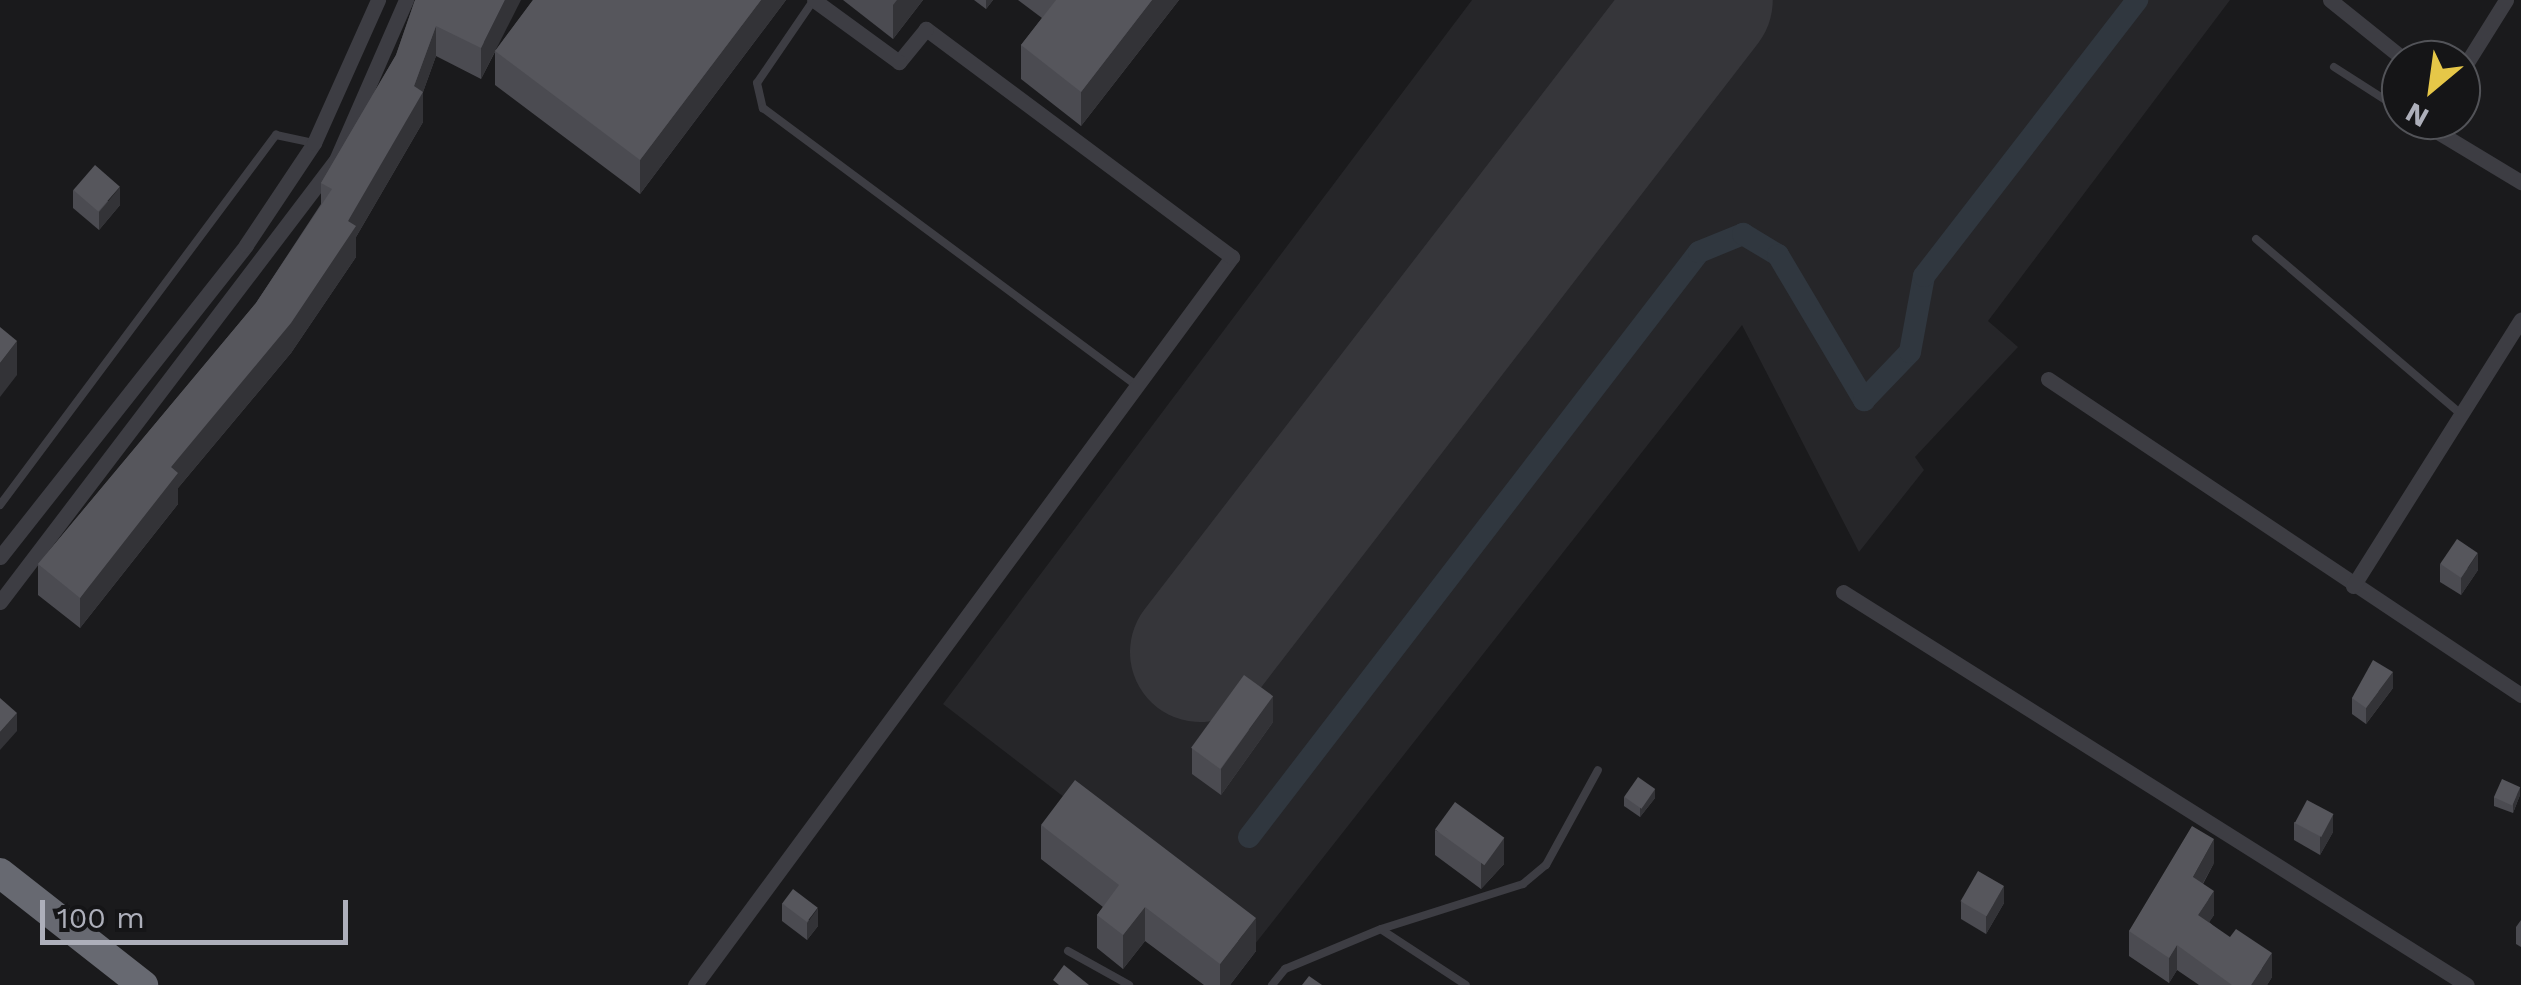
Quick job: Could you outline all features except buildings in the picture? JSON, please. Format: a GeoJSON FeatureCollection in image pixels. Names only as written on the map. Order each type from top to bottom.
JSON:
{"type":"FeatureCollection","features":[{"type":"Feature","properties":{"kind":"highway"},"geometry":{"type":"LineString","coordinates":[[0,873],[143,985]]}},
{"type":"Feature","properties":{"kind":"street"},"geometry":{"type":"LineString","coordinates":[[0,557],[246,246],[314,143],[378,0]]}},
{"type":"Feature","properties":{"kind":"street"},"geometry":{"type":"LineString","coordinates":[[0,602],[336,160],[406,0]]}},
{"type":"Feature","properties":{"kind":"street"},"geometry":{"type":"LineString","coordinates":[[695,985],[1232,257],[926,29],[898,62],[814,0]]}},
{"type":"Feature","properties":{"kind":"street"},"geometry":{"type":"LineString","coordinates":[[2330,0],[2381,41]]}},
{"type":"Feature","properties":{"kind":"street"},"geometry":{"type":"LineString","coordinates":[[2481,40],[2506,0]]}},
{"type":"Feature","properties":{"kind":"street"},"geometry":{"type":"LineString","coordinates":[[2456,140],[2520,179]]}},
{"type":"Feature","properties":{"kind":"street"},"geometry":{"type":"LineString","coordinates":[[314,143],[336,160]]}},
{"type":"Feature","properties":{"kind":"street"},"geometry":{"type":"LineString","coordinates":[[2353,586],[2521,318]]}},
{"type":"Feature","properties":{"kind":"street"},"geometry":{"type":"LineString","coordinates":[[2048,378],[2521,695]]}},
{"type":"Feature","properties":{"kind":"street"},"geometry":{"type":"LineString","coordinates":[[1843,592],[2467,985]]}},
{"type":"Feature","properties":{"kind":"lane"},"geometry":{"type":"LineString","coordinates":[[814,0],[757,83],[764,108],[1138,387]]}},
{"type":"Feature","properties":{"kind":"lane"},"geometry":{"type":"LineString","coordinates":[[2334,67],[2381,97]]}},
{"type":"Feature","properties":{"kind":"lane"},"geometry":{"type":"LineString","coordinates":[[0,505],[276,136],[314,143]]}},
{"type":"Feature","properties":{"kind":"lane"},"geometry":{"type":"LineString","coordinates":[[2256,239],[2461,414]]}},
{"type":"Feature","properties":{"kind":"lane"},"geometry":{"type":"LineString","coordinates":[[1272,985],[1284,969],[1381,930],[1522,884],[1546,865],[1598,770]]}},
{"type":"Feature","properties":{"kind":"lane"},"geometry":{"type":"LineString","coordinates":[[1381,930],[1466,985]]}},
{"type":"Feature","properties":{"kind":"lane"},"geometry":{"type":"LineString","coordinates":[[1068,951],[1128,985]]}},
{"type":"Feature","properties":{"kind":"shaded area"},"geometry":{"type":"Polygon","coordinates":[[[1472,0],[2230,0],[1988,321],[2018,347],[1915,457],[1924,470],[1859,552],[1742,325],[1255,944],[943,704],[1472,0]]]}},
{"type":"Feature","properties":{"kind":"waterway"},"geometry":{"type":"LineString","coordinates":[[1249,837],[1699,252],[1743,234],[1778,255],[1864,400],[1910,352],[1924,276],[2137,0]]}},
{"type":"Feature","properties":{"kind":"runway"},"geometry":{"type":"LineString","coordinates":[[1200,652],[1703,0]]}}]}
